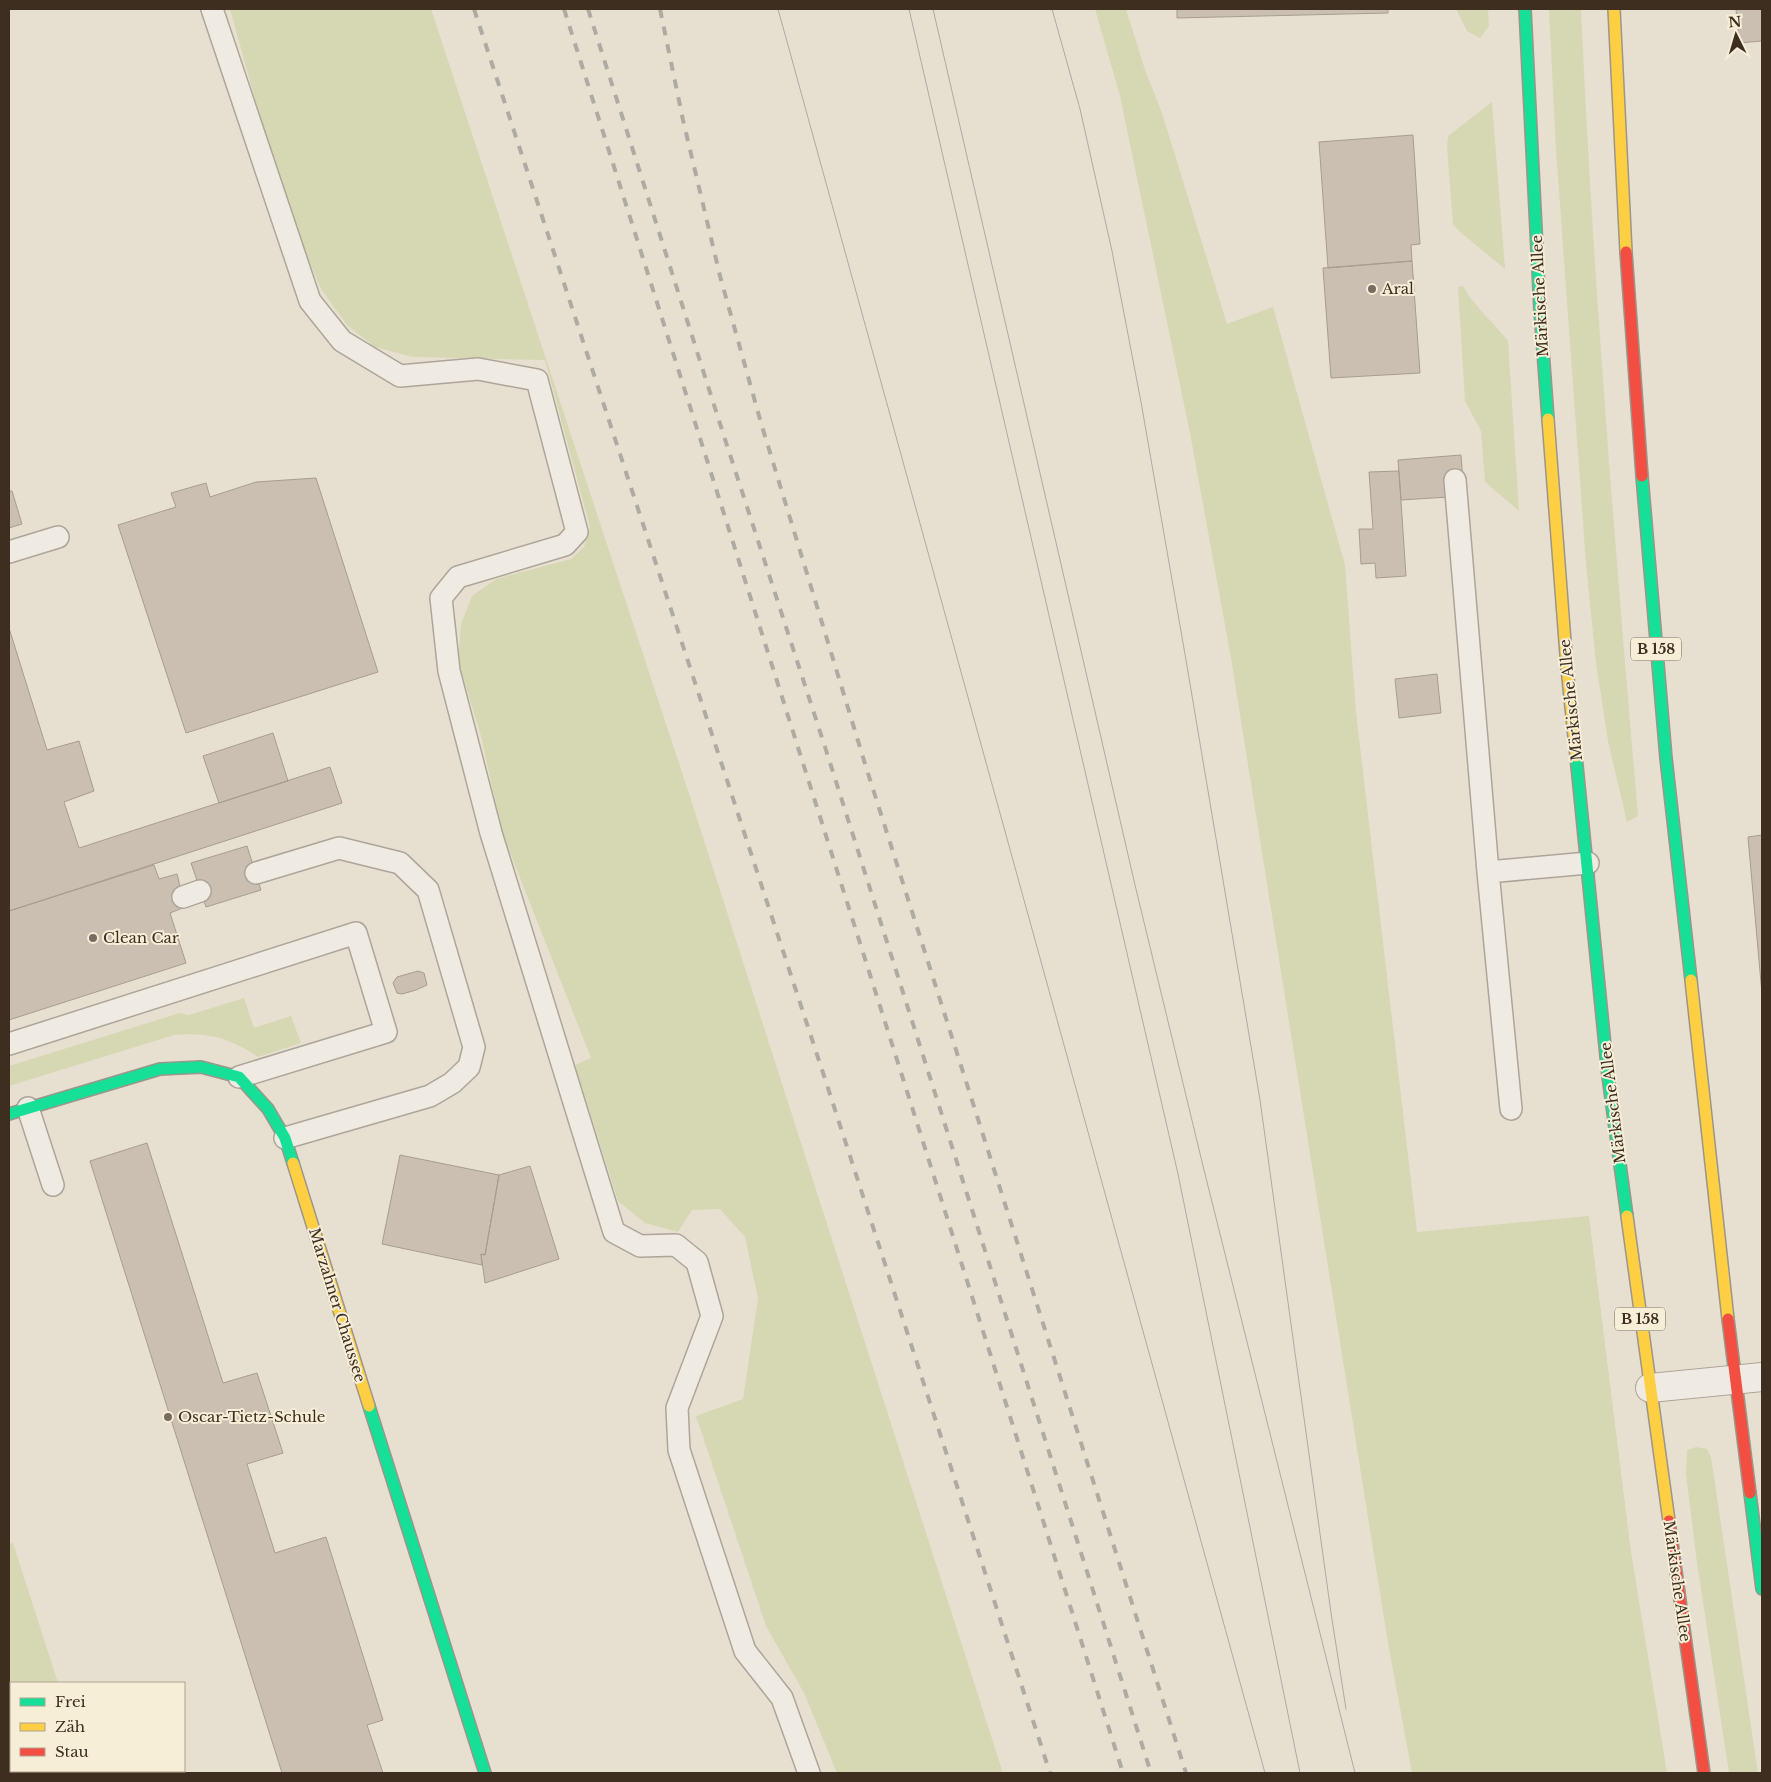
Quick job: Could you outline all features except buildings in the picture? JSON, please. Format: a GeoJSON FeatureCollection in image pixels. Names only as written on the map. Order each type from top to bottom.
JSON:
{"type":"FeatureCollection","features":[{"type":"Feature","properties":{"kind":"main road","name":"Märkische Allee"},"geometry":{"type":"LineString","coordinates":[[1525,9],[1540,310],[1557,545],[1567,668],[1608,1076],[1704,1773]]}},
{"type":"Feature","properties":{"kind":"main road","name":"B 158"},"geometry":{"type":"LineString","coordinates":[[1614,9],[1629,306],[1651,594],[1667,767],[1735,1380],[1762,1589]]}},
{"type":"Feature","properties":{"kind":"main road"},"geometry":{"type":"LineString","coordinates":[[18,1111],[160,1069],[201,1067],[240,1077]]}},
{"type":"Feature","properties":{"kind":"main road","name":"Marzahner Chaussee"},"geometry":{"type":"LineString","coordinates":[[240,1077],[268,1108],[285,1138],[485,1773]]}},
{"type":"Feature","properties":{"kind":"street"},"geometry":{"type":"LineString","coordinates":[[1650,1388],[1762,1377]]}},
{"type":"Feature","properties":{"kind":"lane"},"geometry":{"type":"LineString","coordinates":[[212,9],[310,301],[342,341],[400,376],[478,368],[537,380],[577,532],[565,545],[458,578],[441,598],[449,670],[492,833],[614,1232],[640,1246],[676,1245],[697,1262],[712,1316],[677,1408],[678,1450],[745,1651],[782,1698],[809,1773]]}},
{"type":"Feature","properties":{"kind":"lane"},"geometry":{"type":"LineString","coordinates":[[1455,480],[1488,872],[1511,1109]]}},
{"type":"Feature","properties":{"kind":"lane"},"geometry":{"type":"LineString","coordinates":[[9,552],[58,536]]}},
{"type":"Feature","properties":{"kind":"lane"},"geometry":{"type":"LineString","coordinates":[[256,873],[339,848],[400,862],[428,890],[474,1047],[469,1067],[452,1083],[430,1096],[285,1138]]}},
{"type":"Feature","properties":{"kind":"lane"},"geometry":{"type":"LineString","coordinates":[[1488,872],[1588,863]]}},
{"type":"Feature","properties":{"kind":"lane"},"geometry":{"type":"LineString","coordinates":[[9,1044],[356,933],[386,1032],[240,1077]]}},
{"type":"Feature","properties":{"kind":"lane"},"geometry":{"type":"LineString","coordinates":[[18,1111],[53,1184]]}},
{"type":"Feature","properties":{"kind":"green space"},"geometry":{"type":"Polygon","coordinates":[[[230,9],[431,9],[693,806],[1003,1773],[837,1773],[804,1693],[766,1626],[696,1416],[743,1399],[758,1298],[745,1237],[720,1209],[692,1210],[678,1232],[645,1223],[618,1201],[575,1065],[591,1058],[502,832],[481,736],[458,661],[461,624],[472,596],[496,579],[571,559],[584,547],[590,527],[545,360],[413,357],[375,347],[347,325],[321,289],[282,197],[230,9]]]}},
{"type":"Feature","properties":{"kind":"green space"},"geometry":{"type":"Polygon","coordinates":[[[1095,9],[1126,9],[1145,70],[1162,113],[1227,324],[1273,307],[1345,565],[1356,712],[1417,1232],[1589,1216],[1631,1552],[1667,1773],[1412,1773],[1388,1643],[1231,658],[1190,433],[1120,96],[1095,9]]]}},
{"type":"Feature","properties":{"kind":"green space"},"geometry":{"type":"Polygon","coordinates":[[[1456,9],[1488,9],[1489,26],[1480,38],[1467,31],[1456,9]]]}},
{"type":"Feature","properties":{"kind":"green space"},"geometry":{"type":"Polygon","coordinates":[[[1549,9],[1581,9],[1598,312],[1638,816],[1627,822],[1608,741],[1596,663],[1586,564],[1556,150],[1549,9]]]}},
{"type":"Feature","properties":{"kind":"green space"},"geometry":{"type":"Polygon","coordinates":[[[1492,102],[1505,269],[1453,224],[1447,147],[1448,136],[1492,102]]]}},
{"type":"Feature","properties":{"kind":"green space"},"geometry":{"type":"Polygon","coordinates":[[[1463,286],[1472,300],[1508,341],[1519,511],[1485,482],[1481,431],[1465,401],[1458,287],[1463,286]]]}},
{"type":"Feature","properties":{"kind":"green space"},"geometry":{"type":"Polygon","coordinates":[[[244,998],[254,1028],[291,1016],[301,1043],[258,1057],[238,1045],[218,1038],[197,1034],[174,1035],[9,1086],[9,1066],[180,1013],[189,1015],[244,998]]]}},
{"type":"Feature","properties":{"kind":"green space"},"geometry":{"type":"Polygon","coordinates":[[[1696,1447],[1707,1449],[1711,1457],[1758,1773],[1729,1773],[1697,1563],[1686,1474],[1687,1450],[1696,1447]]]}},
{"type":"Feature","properties":{"kind":"green space"},"geometry":{"type":"Polygon","coordinates":[[[13,1543],[58,1682],[10,1682],[9,1716],[9,1544],[13,1543]]]}},
{"type":"Feature","properties":{"kind":"tram line"},"geometry":{"type":"LineString","coordinates":[[778,9],[1265,1773]]}},
{"type":"Feature","properties":{"kind":"tram line"},"geometry":{"type":"LineString","coordinates":[[909,9],[1178,1174],[1300,1773]]}},
{"type":"Feature","properties":{"kind":"tram line"},"geometry":{"type":"LineString","coordinates":[[933,9],[1135,885],[1204,1170],[1355,1773]]}},
{"type":"Feature","properties":{"kind":"tram line"},"geometry":{"type":"LineString","coordinates":[[1052,9],[1080,109],[1112,251],[1141,402],[1186,660],[1260,1100],[1346,1709]]}},
{"type":"Feature","properties":{"kind":"railway"},"geometry":{"type":"LineString","coordinates":[[474,9],[826,1082],[1050,1773]]}},
{"type":"Feature","properties":{"kind":"railway"},"geometry":{"type":"LineString","coordinates":[[564,9],[1123,1773]]}},
{"type":"Feature","properties":{"kind":"railway"},"geometry":{"type":"LineString","coordinates":[[588,9],[1151,1773]]}},
{"type":"Feature","properties":{"kind":"railway"},"geometry":{"type":"LineString","coordinates":[[660,9],[683,120],[720,276],[761,423],[866,767],[1186,1773]]}},
{"type":"Feature","properties":{"kind":"traffic: fast"},"geometry":{"type":"LineString","coordinates":[[1525,9],[1540,310],[1548,419]]}},
{"type":"Feature","properties":{"kind":"traffic: fast"},"geometry":{"type":"LineString","coordinates":[[1642,476],[1666,758],[1691,980]]}},
{"type":"Feature","properties":{"kind":"traffic: fast"},"geometry":{"type":"LineString","coordinates":[[1576,756],[1608,1076],[1627,1216]]}},
{"type":"Feature","properties":{"kind":"traffic: fast"},"geometry":{"type":"LineString","coordinates":[[9,1114],[160,1069],[201,1067],[239,1077],[268,1109],[285,1138],[293,1163]]}},
{"type":"Feature","properties":{"kind":"traffic: fast"},"geometry":{"type":"LineString","coordinates":[[369,1406],[485,1773]]}},
{"type":"Feature","properties":{"kind":"traffic: fast"},"geometry":{"type":"LineString","coordinates":[[1750,1493],[1762,1589]]}},
{"type":"Feature","properties":{"kind":"traffic: slow"},"geometry":{"type":"LineString","coordinates":[[1614,9],[1626,252]]}},
{"type":"Feature","properties":{"kind":"traffic: slow"},"geometry":{"type":"LineString","coordinates":[[1548,419],[1567,668],[1576,756]]}},
{"type":"Feature","properties":{"kind":"traffic: slow"},"geometry":{"type":"LineString","coordinates":[[1691,980],[1728,1319]]}},
{"type":"Feature","properties":{"kind":"traffic: slow"},"geometry":{"type":"LineString","coordinates":[[293,1163],[369,1406]]}},
{"type":"Feature","properties":{"kind":"traffic: slow"},"geometry":{"type":"LineString","coordinates":[[1627,1216],[1669,1521]]}},
{"type":"Feature","properties":{"kind":"traffic: jam"},"geometry":{"type":"LineString","coordinates":[[1626,252],[1642,476]]}},
{"type":"Feature","properties":{"kind":"traffic: jam"},"geometry":{"type":"LineString","coordinates":[[1728,1319],[1750,1493]]}},
{"type":"Feature","properties":{"kind":"traffic: jam"},"geometry":{"type":"LineString","coordinates":[[1669,1521],[1704,1773]]}},
{"type":"Feature","properties":{"kind":"place","name":"Aral"},"geometry":{"type":"Point","coordinates":[1372,289]}},
{"type":"Feature","properties":{"kind":"place","name":"Clean Car"},"geometry":{"type":"Point","coordinates":[93,938]}},
{"type":"Feature","properties":{"kind":"place","name":"Oscar-Tietz-Schule"},"geometry":{"type":"Point","coordinates":[168,1417]}}]}
